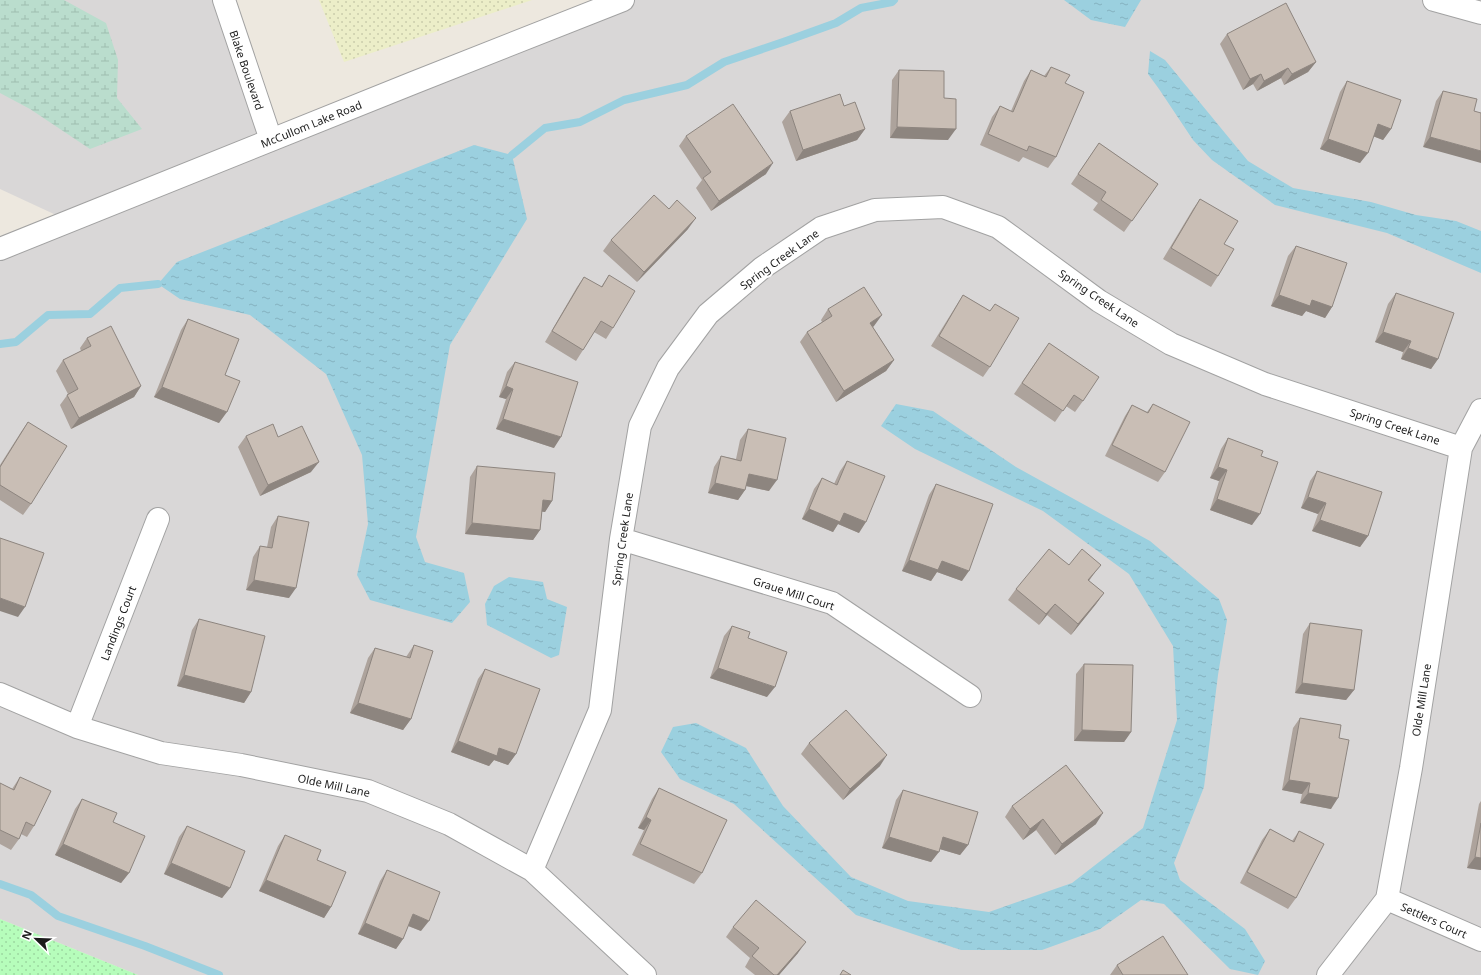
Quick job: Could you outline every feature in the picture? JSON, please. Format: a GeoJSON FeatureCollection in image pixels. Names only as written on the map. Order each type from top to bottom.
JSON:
{"type":"FeatureCollection","features":[{"type":"Feature","properties":{"kind":"street","name":"Blake Boulevard"},"geometry":{"type":"LineString","coordinates":[[224,0],[271,140]]}},
{"type":"Feature","properties":{"kind":"street","name":"McCullom Lake Road"},"geometry":{"type":"LineString","coordinates":[[0,249],[623,0]]}},
{"type":"Feature","properties":{"kind":"street"},"geometry":{"type":"LineString","coordinates":[[1434,0],[1481,13]]}},
{"type":"Feature","properties":{"kind":"street","name":"Spring Creek Lane"},"geometry":{"type":"LineString","coordinates":[[532,870],[600,710],[621,539],[640,426],[668,368],[708,314],[762,268],[821,228],[876,210],[943,207],[998,227],[1099,301],[1171,344],[1265,384],[1461,448]]}},
{"type":"Feature","properties":{"kind":"street","name":"Olde Mill Lane"},"geometry":{"type":"LineString","coordinates":[[1328,975],[1387,899],[1411,768],[1461,448],[1481,410]]}},
{"type":"Feature","properties":{"kind":"street","name":"Landings Court"},"geometry":{"type":"LineString","coordinates":[[77,727],[158,519]]}},
{"type":"Feature","properties":{"kind":"street","name":"Graue Mill Court"},"geometry":{"type":"LineString","coordinates":[[621,539],[832,603],[970,696]]}},
{"type":"Feature","properties":{"kind":"street","name":"Olde Mill Lane"},"geometry":{"type":"LineString","coordinates":[[0,694],[77,727],[161,753],[241,765],[368,791],[449,824],[532,870],[645,975]]}},
{"type":"Feature","properties":{"kind":"street","name":"Settlers Court"},"geometry":{"type":"LineString","coordinates":[[1387,899],[1481,940]]}},
{"type":"Feature","properties":{"kind":"shaded area"},"geometry":{"type":"Polygon","coordinates":[[[0,0],[224,0],[271,140],[623,0],[1481,0],[1481,975],[138,975],[0,919],[0,249],[69,221],[0,189],[0,0]]]}},
{"type":"Feature","properties":{"kind":"green space"},"geometry":{"type":"Polygon","coordinates":[[[0,0],[64,0],[106,23],[118,60],[117,98],[142,129],[90,149],[30,109],[0,93],[0,0]]]}},
{"type":"Feature","properties":{"kind":"green space"},"geometry":{"type":"Polygon","coordinates":[[[319,0],[532,0],[344,62],[319,0]]]}},
{"type":"Feature","properties":{"kind":"green space"},"geometry":{"type":"Polygon","coordinates":[[[0,919],[138,975],[0,975],[0,919]]]}},
{"type":"Feature","properties":{"kind":"water"},"geometry":{"type":"Polygon","coordinates":[[[1064,0],[1141,0],[1125,27],[1091,20],[1064,0]]]}},
{"type":"Feature","properties":{"kind":"water"},"geometry":{"type":"Polygon","coordinates":[[[1150,51],[1165,60],[1248,161],[1293,188],[1371,202],[1416,215],[1456,221],[1481,231],[1481,273],[1387,233],[1275,205],[1212,160],[1193,140],[1148,74],[1150,51]]]}},
{"type":"Feature","properties":{"kind":"water"},"geometry":{"type":"Polygon","coordinates":[[[474,145],[512,155],[527,219],[450,345],[416,537],[425,562],[464,573],[470,602],[452,623],[370,600],[357,575],[368,524],[362,455],[326,374],[250,315],[180,299],[158,284],[177,262],[474,145]]]}},
{"type":"Feature","properties":{"kind":"water"},"geometry":{"type":"Polygon","coordinates":[[[896,404],[933,411],[1016,467],[1150,541],[1219,599],[1227,620],[1218,675],[1204,787],[1174,863],[1180,880],[1245,929],[1265,961],[1258,975],[1230,969],[1164,904],[1141,900],[1100,929],[1042,950],[961,950],[856,915],[734,804],[680,779],[661,752],[673,727],[696,723],[746,748],[783,806],[851,877],[908,901],[989,912],[1072,883],[1143,828],[1177,720],[1173,646],[1129,574],[1043,511],[915,449],[881,426],[896,404]]]}},
{"type":"Feature","properties":{"kind":"water"},"geometry":{"type":"Polygon","coordinates":[[[509,577],[543,582],[547,599],[567,607],[559,655],[551,658],[487,625],[485,604],[494,586],[509,577]]]}},
{"type":"Feature","properties":{"kind":"building"},"geometry":{"type":"Polygon","coordinates":[[[1286,3],[1316,62],[1292,74],[1288,68],[1264,81],[1261,74],[1250,79],[1227,34],[1286,3]]]}},
{"type":"Feature","properties":{"kind":"building"},"geometry":{"type":"Polygon","coordinates":[[[1051,67],[1070,75],[1065,83],[1084,92],[1056,157],[1029,146],[1027,151],[988,134],[1000,106],[1013,112],[1031,70],[1046,77],[1051,67]]]}},
{"type":"Feature","properties":{"kind":"building"},"geometry":{"type":"Polygon","coordinates":[[[899,70],[944,71],[944,98],[956,99],[956,129],[897,127],[899,70]]]}},
{"type":"Feature","properties":{"kind":"building"},"geometry":{"type":"Polygon","coordinates":[[[1347,81],[1401,100],[1391,129],[1378,124],[1368,153],[1328,139],[1347,81]]]}},
{"type":"Feature","properties":{"kind":"building"},"geometry":{"type":"Polygon","coordinates":[[[1443,91],[1477,99],[1474,111],[1481,113],[1481,151],[1430,137],[1443,91]]]}},
{"type":"Feature","properties":{"kind":"building"},"geometry":{"type":"Polygon","coordinates":[[[840,94],[844,106],[855,102],[865,129],[803,150],[790,111],[840,94]]]}},
{"type":"Feature","properties":{"kind":"building"},"geometry":{"type":"Polygon","coordinates":[[[733,104],[773,163],[719,201],[703,178],[711,172],[686,136],[733,104]]]}},
{"type":"Feature","properties":{"kind":"building"},"geometry":{"type":"Polygon","coordinates":[[[1099,143],[1158,184],[1132,221],[1101,200],[1106,192],[1078,174],[1099,143]]]}},
{"type":"Feature","properties":{"kind":"building"},"geometry":{"type":"Polygon","coordinates":[[[654,195],[669,209],[677,200],[696,218],[644,272],[611,240],[654,195]]]}},
{"type":"Feature","properties":{"kind":"building"},"geometry":{"type":"Polygon","coordinates":[[[1200,199],[1238,221],[1224,244],[1234,249],[1218,276],[1171,248],[1200,199]]]}},
{"type":"Feature","properties":{"kind":"building"},"geometry":{"type":"Polygon","coordinates":[[[1296,246],[1347,263],[1332,307],[1312,300],[1310,306],[1279,295],[1296,246]]]}},
{"type":"Feature","properties":{"kind":"building"},"geometry":{"type":"Polygon","coordinates":[[[609,275],[635,291],[613,328],[601,321],[583,350],[552,331],[584,277],[602,287],[609,275]]]}},
{"type":"Feature","properties":{"kind":"building"},"geometry":{"type":"Polygon","coordinates":[[[864,287],[882,315],[870,323],[894,360],[844,391],[807,332],[832,316],[828,309],[864,287]]]}},
{"type":"Feature","properties":{"kind":"building"},"geometry":{"type":"Polygon","coordinates":[[[1396,293],[1454,313],[1438,359],[1408,348],[1411,341],[1383,332],[1396,293]]]}},
{"type":"Feature","properties":{"kind":"building"},"geometry":{"type":"Polygon","coordinates":[[[963,295],[990,311],[995,304],[1019,318],[990,367],[939,336],[963,295]]]}},
{"type":"Feature","properties":{"kind":"building"},"geometry":{"type":"Polygon","coordinates":[[[188,319],[239,339],[225,375],[240,381],[227,412],[162,387],[188,319]]]}},
{"type":"Feature","properties":{"kind":"building"},"geometry":{"type":"Polygon","coordinates":[[[111,326],[141,386],[79,418],[67,395],[78,389],[63,360],[91,346],[87,338],[111,326]]]}},
{"type":"Feature","properties":{"kind":"building"},"geometry":{"type":"Polygon","coordinates":[[[1049,343],[1099,377],[1083,401],[1074,395],[1063,411],[1022,383],[1049,343]]]}},
{"type":"Feature","properties":{"kind":"building"},"geometry":{"type":"Polygon","coordinates":[[[515,362],[578,382],[561,437],[503,419],[513,389],[506,386],[515,362]]]}},
{"type":"Feature","properties":{"kind":"building"},"geometry":{"type":"Polygon","coordinates":[[[1153,404],[1190,422],[1165,472],[1112,445],[1132,405],[1148,413],[1153,404]]]}},
{"type":"Feature","properties":{"kind":"building"},"geometry":{"type":"Polygon","coordinates":[[[28,422],[67,446],[31,504],[0,485],[0,467],[28,422]]]}},
{"type":"Feature","properties":{"kind":"building"},"geometry":{"type":"Polygon","coordinates":[[[273,424],[278,437],[302,426],[319,462],[268,485],[246,436],[273,424]]]}},
{"type":"Feature","properties":{"kind":"building"},"geometry":{"type":"Polygon","coordinates":[[[748,429],[786,438],[777,480],[749,474],[745,490],[715,483],[721,456],[741,461],[748,429]]]}},
{"type":"Feature","properties":{"kind":"building"},"geometry":{"type":"Polygon","coordinates":[[[1228,438],[1263,451],[1261,456],[1278,462],[1260,514],[1217,499],[1227,470],[1218,467],[1228,438]]]}},
{"type":"Feature","properties":{"kind":"building"},"geometry":{"type":"Polygon","coordinates":[[[847,461],[885,476],[866,522],[844,513],[840,522],[809,509],[822,478],[837,485],[847,461]]]}},
{"type":"Feature","properties":{"kind":"building"},"geometry":{"type":"Polygon","coordinates":[[[477,466],[555,473],[552,501],[543,500],[540,530],[472,523],[477,466]]]}},
{"type":"Feature","properties":{"kind":"building"},"geometry":{"type":"Polygon","coordinates":[[[1317,471],[1382,492],[1368,536],[1320,520],[1326,503],[1308,497],[1317,471]]]}},
{"type":"Feature","properties":{"kind":"building"},"geometry":{"type":"Polygon","coordinates":[[[936,484],[993,504],[969,571],[942,561],[938,570],[909,560],[936,484]]]}},
{"type":"Feature","properties":{"kind":"building"},"geometry":{"type":"Polygon","coordinates":[[[278,516],[309,522],[296,588],[254,580],[260,546],[272,548],[278,516]]]}},
{"type":"Feature","properties":{"kind":"building"},"geometry":{"type":"Polygon","coordinates":[[[0,538],[44,553],[25,607],[0,598],[0,538]]]}},
{"type":"Feature","properties":{"kind":"building"},"geometry":{"type":"Polygon","coordinates":[[[1049,549],[1069,565],[1082,549],[1101,565],[1088,580],[1104,593],[1078,624],[1055,604],[1046,614],[1016,589],[1049,549]]]}},
{"type":"Feature","properties":{"kind":"building"},"geometry":{"type":"Polygon","coordinates":[[[199,619],[265,636],[251,692],[184,675],[199,619]]]}},
{"type":"Feature","properties":{"kind":"building"},"geometry":{"type":"Polygon","coordinates":[[[1310,623],[1362,630],[1354,690],[1302,683],[1310,623]]]}},
{"type":"Feature","properties":{"kind":"building"},"geometry":{"type":"Polygon","coordinates":[[[732,626],[750,632],[748,638],[787,652],[775,687],[718,668],[732,626]]]}},
{"type":"Feature","properties":{"kind":"building"},"geometry":{"type":"Polygon","coordinates":[[[414,645],[433,651],[411,719],[358,703],[375,648],[410,658],[414,645]]]}},
{"type":"Feature","properties":{"kind":"building"},"geometry":{"type":"Polygon","coordinates":[[[1084,664],[1133,665],[1131,732],[1082,730],[1084,664]]]}},
{"type":"Feature","properties":{"kind":"building"},"geometry":{"type":"Polygon","coordinates":[[[485,669],[540,689],[516,754],[499,748],[497,756],[458,741],[485,669]]]}},
{"type":"Feature","properties":{"kind":"building"},"geometry":{"type":"Polygon","coordinates":[[[846,710],[887,755],[850,789],[809,743],[846,710]]]}},
{"type":"Feature","properties":{"kind":"building"},"geometry":{"type":"Polygon","coordinates":[[[1300,718],[1341,725],[1339,738],[1349,740],[1338,798],[1308,793],[1310,783],[1289,780],[1300,718]]]}},
{"type":"Feature","properties":{"kind":"building"},"geometry":{"type":"Polygon","coordinates":[[[1066,765],[1103,813],[1062,844],[1043,819],[1030,829],[1012,806],[1066,765]]]}},
{"type":"Feature","properties":{"kind":"building"},"geometry":{"type":"Polygon","coordinates":[[[20,777],[51,791],[34,826],[26,822],[19,839],[0,830],[0,783],[14,790],[20,777]]]}},
{"type":"Feature","properties":{"kind":"building"},"geometry":{"type":"Polygon","coordinates":[[[659,788],[727,820],[702,873],[640,844],[651,820],[646,817],[659,788]]]}},
{"type":"Feature","properties":{"kind":"building"},"geometry":{"type":"Polygon","coordinates":[[[903,790],[978,812],[968,845],[943,837],[939,852],[889,837],[903,790]]]}},
{"type":"Feature","properties":{"kind":"building"},"geometry":{"type":"Polygon","coordinates":[[[82,799],[117,813],[113,822],[145,836],[129,873],[63,844],[82,799]]]}},
{"type":"Feature","properties":{"kind":"building"},"geometry":{"type":"Polygon","coordinates":[[[1481,823],[1481,858],[1475,857],[1481,823]]]}},
{"type":"Feature","properties":{"kind":"building"},"geometry":{"type":"Polygon","coordinates":[[[187,826],[245,851],[230,888],[171,863],[187,826]]]}},
{"type":"Feature","properties":{"kind":"building"},"geometry":{"type":"Polygon","coordinates":[[[1270,829],[1294,842],[1299,831],[1324,844],[1296,898],[1247,872],[1270,829]]]}},
{"type":"Feature","properties":{"kind":"building"},"geometry":{"type":"Polygon","coordinates":[[[285,835],[321,850],[317,860],[346,872],[331,907],[266,880],[285,835]]]}},
{"type":"Feature","properties":{"kind":"building"},"geometry":{"type":"Polygon","coordinates":[[[387,870],[440,892],[429,921],[413,914],[403,939],[365,923],[387,870]]]}},
{"type":"Feature","properties":{"kind":"building"},"geometry":{"type":"Polygon","coordinates":[[[756,900],[806,942],[777,975],[774,975],[752,956],[759,948],[733,927],[756,900]]]}},
{"type":"Feature","properties":{"kind":"building"},"geometry":{"type":"Polygon","coordinates":[[[1163,936],[1188,975],[1123,975],[1117,965],[1163,936]]]}},
{"type":"Feature","properties":{"kind":"building"},"geometry":{"type":"Polygon","coordinates":[[[843,970],[851,975],[840,975],[843,970]]]}},
{"type":"Feature","properties":{"kind":"waterway"},"geometry":{"type":"LineString","coordinates":[[512,155],[545,128],[580,122],[624,100],[687,85],[724,62],[836,23],[861,8],[892,2],[894,0]]}},
{"type":"Feature","properties":{"kind":"waterway"},"geometry":{"type":"LineString","coordinates":[[0,344],[16,342],[48,315],[90,314],[120,288],[158,284]]}},
{"type":"Feature","properties":{"kind":"waterway"},"geometry":{"type":"LineString","coordinates":[[0,884],[31,895],[58,916],[145,946],[219,975]]}}]}
